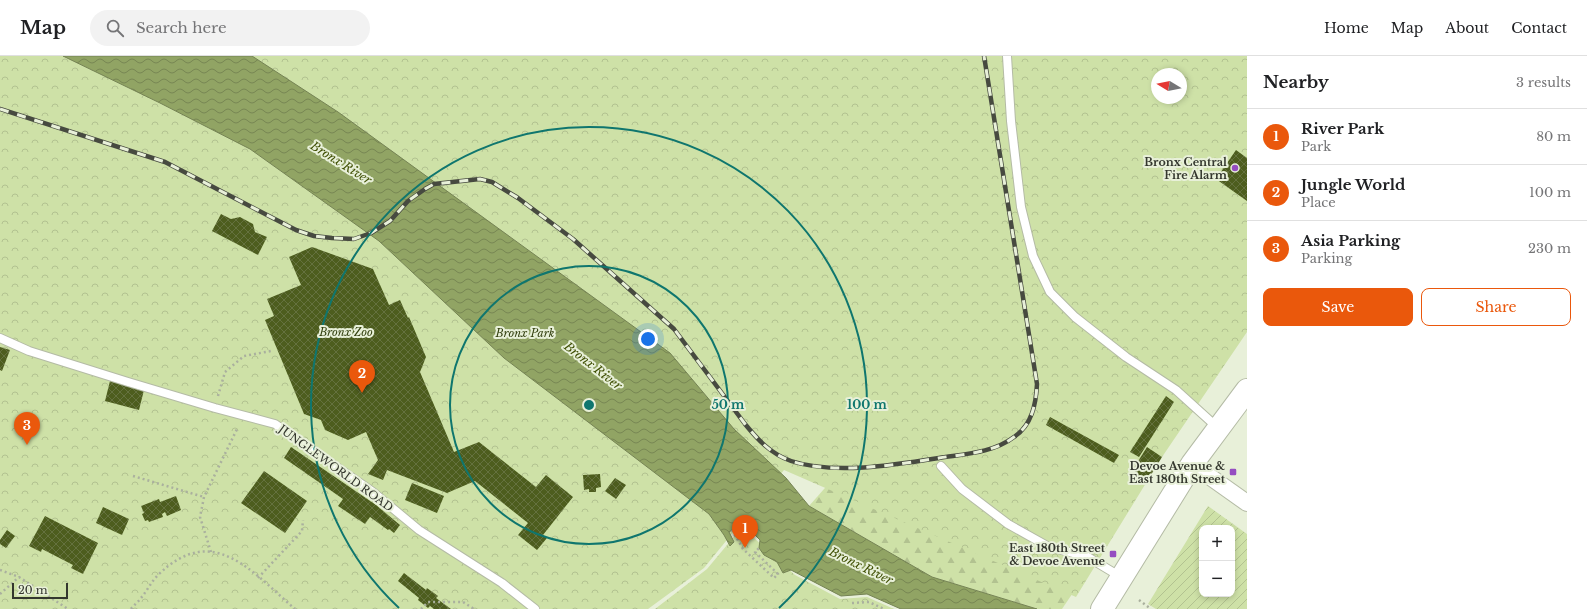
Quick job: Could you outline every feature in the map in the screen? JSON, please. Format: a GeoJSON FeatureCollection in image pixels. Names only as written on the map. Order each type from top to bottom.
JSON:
{"type":"FeatureCollection","features":[{"type":"Feature","properties":{"kind":"street"},"geometry":{"type":"LineString","coordinates":[[1103,606],[1192,464],[1247,390]]}},
{"type":"Feature","properties":{"kind":"street"},"geometry":{"type":"LineString","coordinates":[[1192,464],[1247,503]]}},
{"type":"Feature","properties":{"kind":"lane"},"geometry":{"type":"LineString","coordinates":[[1007,56],[1011,121],[1020,207],[1033,256],[1050,292],[1075,317],[1126,357],[1176,390],[1218,428]]}},
{"type":"Feature","properties":{"kind":"lane","name":"JUNGLEWORLD ROAD"},"geometry":{"type":"LineString","coordinates":[[0,338],[29,350],[128,382],[275,424],[373,492],[419,530],[502,583],[535,609]]}},
{"type":"Feature","properties":{"kind":"lane"},"geometry":{"type":"LineString","coordinates":[[941,466],[962,489],[1008,524],[1049,547],[1086,556],[1122,577]]}},
{"type":"Feature","properties":{"kind":"path"},"geometry":{"type":"LineString","coordinates":[[215,408],[225,372],[244,356],[271,351]]}},
{"type":"Feature","properties":{"kind":"path"},"geometry":{"type":"LineString","coordinates":[[211,552],[200,517],[204,497],[244,416]]}},
{"type":"Feature","properties":{"kind":"path"},"geometry":{"type":"LineString","coordinates":[[133,476],[204,497]]}},
{"type":"Feature","properties":{"kind":"path"},"geometry":{"type":"LineString","coordinates":[[258,578],[302,531],[303,520]]}},
{"type":"Feature","properties":{"kind":"path"},"geometry":{"type":"LineString","coordinates":[[732,530],[743,550],[774,578],[778,574],[755,552],[759,548]]}},
{"type":"Feature","properties":{"kind":"path"},"geometry":{"type":"LineString","coordinates":[[131,609],[141,599],[156,576],[182,557],[195,552],[211,552],[228,556],[242,564],[295,609]]}},
{"type":"Feature","properties":{"kind":"path"},"geometry":{"type":"LineString","coordinates":[[0,570],[19,577],[68,609]]}},
{"type":"Feature","properties":{"kind":"path"},"geometry":{"type":"LineString","coordinates":[[0,594],[19,577]]}},
{"type":"Feature","properties":{"kind":"path"},"geometry":{"type":"LineString","coordinates":[[1139,600],[1149,608]]}},
{"type":"Feature","properties":{"kind":"path"},"geometry":{"type":"LineString","coordinates":[[421,609],[428,602],[462,602],[474,609]]}},
{"type":"Feature","properties":{"kind":"path"},"geometry":{"type":"LineString","coordinates":[[852,603],[869,602],[884,609]]}},
{"type":"Feature","properties":{"kind":"green space","name":"Bronx Zoo"},"geometry":{"type":"Polygon","coordinates":[[[0,56],[1247,56],[1247,332],[1162,457],[1076,597],[784,470],[704,568],[648,609],[0,609],[0,56]]]}},
{"type":"Feature","properties":{"kind":"green space"},"geometry":{"type":"Polygon","coordinates":[[[832,480],[1085,575],[1062,609],[1037,609],[932,577],[809,506],[832,480]]]}},
{"type":"Feature","properties":{"kind":"green space"},"geometry":{"type":"Polygon","coordinates":[[[1208,506],[1234,525],[1199,525],[1199,597],[1235,597],[1235,525],[1247,534],[1247,609],[1156,609],[1148,604],[1208,506]]]}},
{"type":"Feature","properties":{"kind":"green space"},"geometry":{"type":"Polygon","coordinates":[[[742,527],[795,575],[840,599],[867,597],[894,609],[655,609],[707,569],[742,527]]]}},
{"type":"Feature","properties":{"kind":"water","name":"Bronx River"},"geometry":{"type":"Polygon","coordinates":[[[63,56],[252,56],[338,112],[670,353],[734,429],[786,478],[809,506],[932,577],[1037,609],[901,609],[867,594],[841,596],[791,570],[783,573],[777,562],[764,555],[759,548],[760,540],[752,532],[747,530],[745,532],[738,526],[729,532],[734,542],[730,546],[709,514],[504,358],[379,241],[250,149],[63,56]]]}},
{"type":"Feature","properties":{"kind":"building","name":"Bronx Central Fire Alarm"},"geometry":{"type":"Polygon","coordinates":[[[1236,150],[1247,158],[1247,201],[1216,179],[1236,150]]]}},
{"type":"Feature","properties":{"kind":"building"},"geometry":{"type":"Polygon","coordinates":[[[221,214],[231,219],[240,217],[253,224],[255,232],[267,237],[258,255],[212,231],[221,214]]]}},
{"type":"Feature","properties":{"kind":"building"},"geometry":{"type":"Polygon","coordinates":[[[312,247],[373,269],[389,305],[400,300],[426,357],[420,372],[454,452],[479,442],[536,487],[546,475],[573,497],[543,535],[547,538],[537,550],[518,535],[528,523],[475,481],[447,493],[387,470],[383,480],[368,474],[378,460],[366,432],[348,440],[325,430],[321,420],[304,414],[265,320],[274,316],[267,299],[301,285],[289,257],[312,247]]]}},
{"type":"Feature","properties":{"kind":"building"},"geometry":{"type":"Polygon","coordinates":[[[0,347],[10,350],[2,371],[0,370],[0,347]]]}},
{"type":"Feature","properties":{"kind":"building"},"geometry":{"type":"Polygon","coordinates":[[[110,381],[144,390],[139,410],[105,401],[110,381]]]}},
{"type":"Feature","properties":{"kind":"building"},"geometry":{"type":"Polygon","coordinates":[[[1166,396],[1174,402],[1139,457],[1130,452],[1166,396]]]}},
{"type":"Feature","properties":{"kind":"building"},"geometry":{"type":"Polygon","coordinates":[[[1050,417],[1119,455],[1114,463],[1046,425],[1050,417]]]}},
{"type":"Feature","properties":{"kind":"building"},"geometry":{"type":"Polygon","coordinates":[[[291,447],[376,505],[400,525],[394,533],[370,517],[365,524],[338,506],[343,499],[284,458],[291,447]]]}},
{"type":"Feature","properties":{"kind":"building"},"geometry":{"type":"Polygon","coordinates":[[[1147,447],[1162,457],[1146,483],[1130,474],[1147,447]]]}},
{"type":"Feature","properties":{"kind":"building"},"geometry":{"type":"Polygon","coordinates":[[[264,471],[307,501],[285,533],[241,503],[264,471]]]}},
{"type":"Feature","properties":{"kind":"building"},"geometry":{"type":"Polygon","coordinates":[[[600,474],[601,487],[596,488],[596,492],[589,492],[589,489],[584,490],[583,475],[600,474]]]}},
{"type":"Feature","properties":{"kind":"building"},"geometry":{"type":"Polygon","coordinates":[[[615,478],[626,485],[616,499],[605,491],[615,478]]]}},
{"type":"Feature","properties":{"kind":"building"},"geometry":{"type":"Polygon","coordinates":[[[412,483],[444,496],[437,513],[405,500],[412,483]]]}},
{"type":"Feature","properties":{"kind":"building"},"geometry":{"type":"Polygon","coordinates":[[[176,496],[181,510],[167,516],[165,512],[162,514],[163,517],[149,522],[148,520],[145,521],[141,506],[159,499],[160,502],[176,496]]]}},
{"type":"Feature","properties":{"kind":"building"},"geometry":{"type":"Polygon","coordinates":[[[103,507],[129,519],[122,535],[96,523],[103,507]]]}},
{"type":"Feature","properties":{"kind":"building"},"geometry":{"type":"Polygon","coordinates":[[[45,516],[98,543],[83,574],[71,568],[73,565],[42,549],[41,552],[29,546],[45,516]]]}},
{"type":"Feature","properties":{"kind":"building"},"geometry":{"type":"Polygon","coordinates":[[[7,530],[15,536],[6,548],[0,544],[0,540],[7,530]]]}},
{"type":"Feature","properties":{"kind":"building"},"geometry":{"type":"Polygon","coordinates":[[[404,573],[426,590],[427,588],[438,596],[436,598],[451,609],[434,609],[430,606],[428,608],[418,600],[419,598],[398,581],[404,573]]]}},
{"type":"Feature","properties":{"kind":"railway"},"geometry":{"type":"LineString","coordinates":[[0,109],[165,162],[296,230],[314,236],[354,239],[371,233],[390,221],[408,201],[434,184],[480,179],[492,182],[518,198],[573,239],[674,329],[745,424],[760,441],[777,455],[791,461],[826,467],[845,468],[884,466],[988,450],[1006,442],[1020,432],[1032,414],[1036,399],[1037,384],[984,56]]}},
{"type":"Feature","properties":{"kind":"place","name":"Bronx Central Fire Alarm"},"geometry":{"type":"Point","coordinates":[1235,168]}},
{"type":"Feature","properties":{"kind":"place","name":"Jungle World"},"geometry":{"type":"Point","coordinates":[362,393]}},
{"type":"Feature","properties":{"kind":"place","name":"Asia Parking"},"geometry":{"type":"Point","coordinates":[27,445]}},
{"type":"Feature","properties":{"kind":"place","name":"Devoe Avenue & East 180th Street"},"geometry":{"type":"Point","coordinates":[1233,472]}},
{"type":"Feature","properties":{"kind":"place","name":"River Park"},"geometry":{"type":"Point","coordinates":[745,548]}},
{"type":"Feature","properties":{"kind":"place","name":"East 180th Street & Devoe Avenue"},"geometry":{"type":"Point","coordinates":[1113,554]}},
{"type":"Feature","properties":{"kind":"park label","name":"Bronx Park"},"geometry":{"type":"Point","coordinates":[525,333]}}]}
